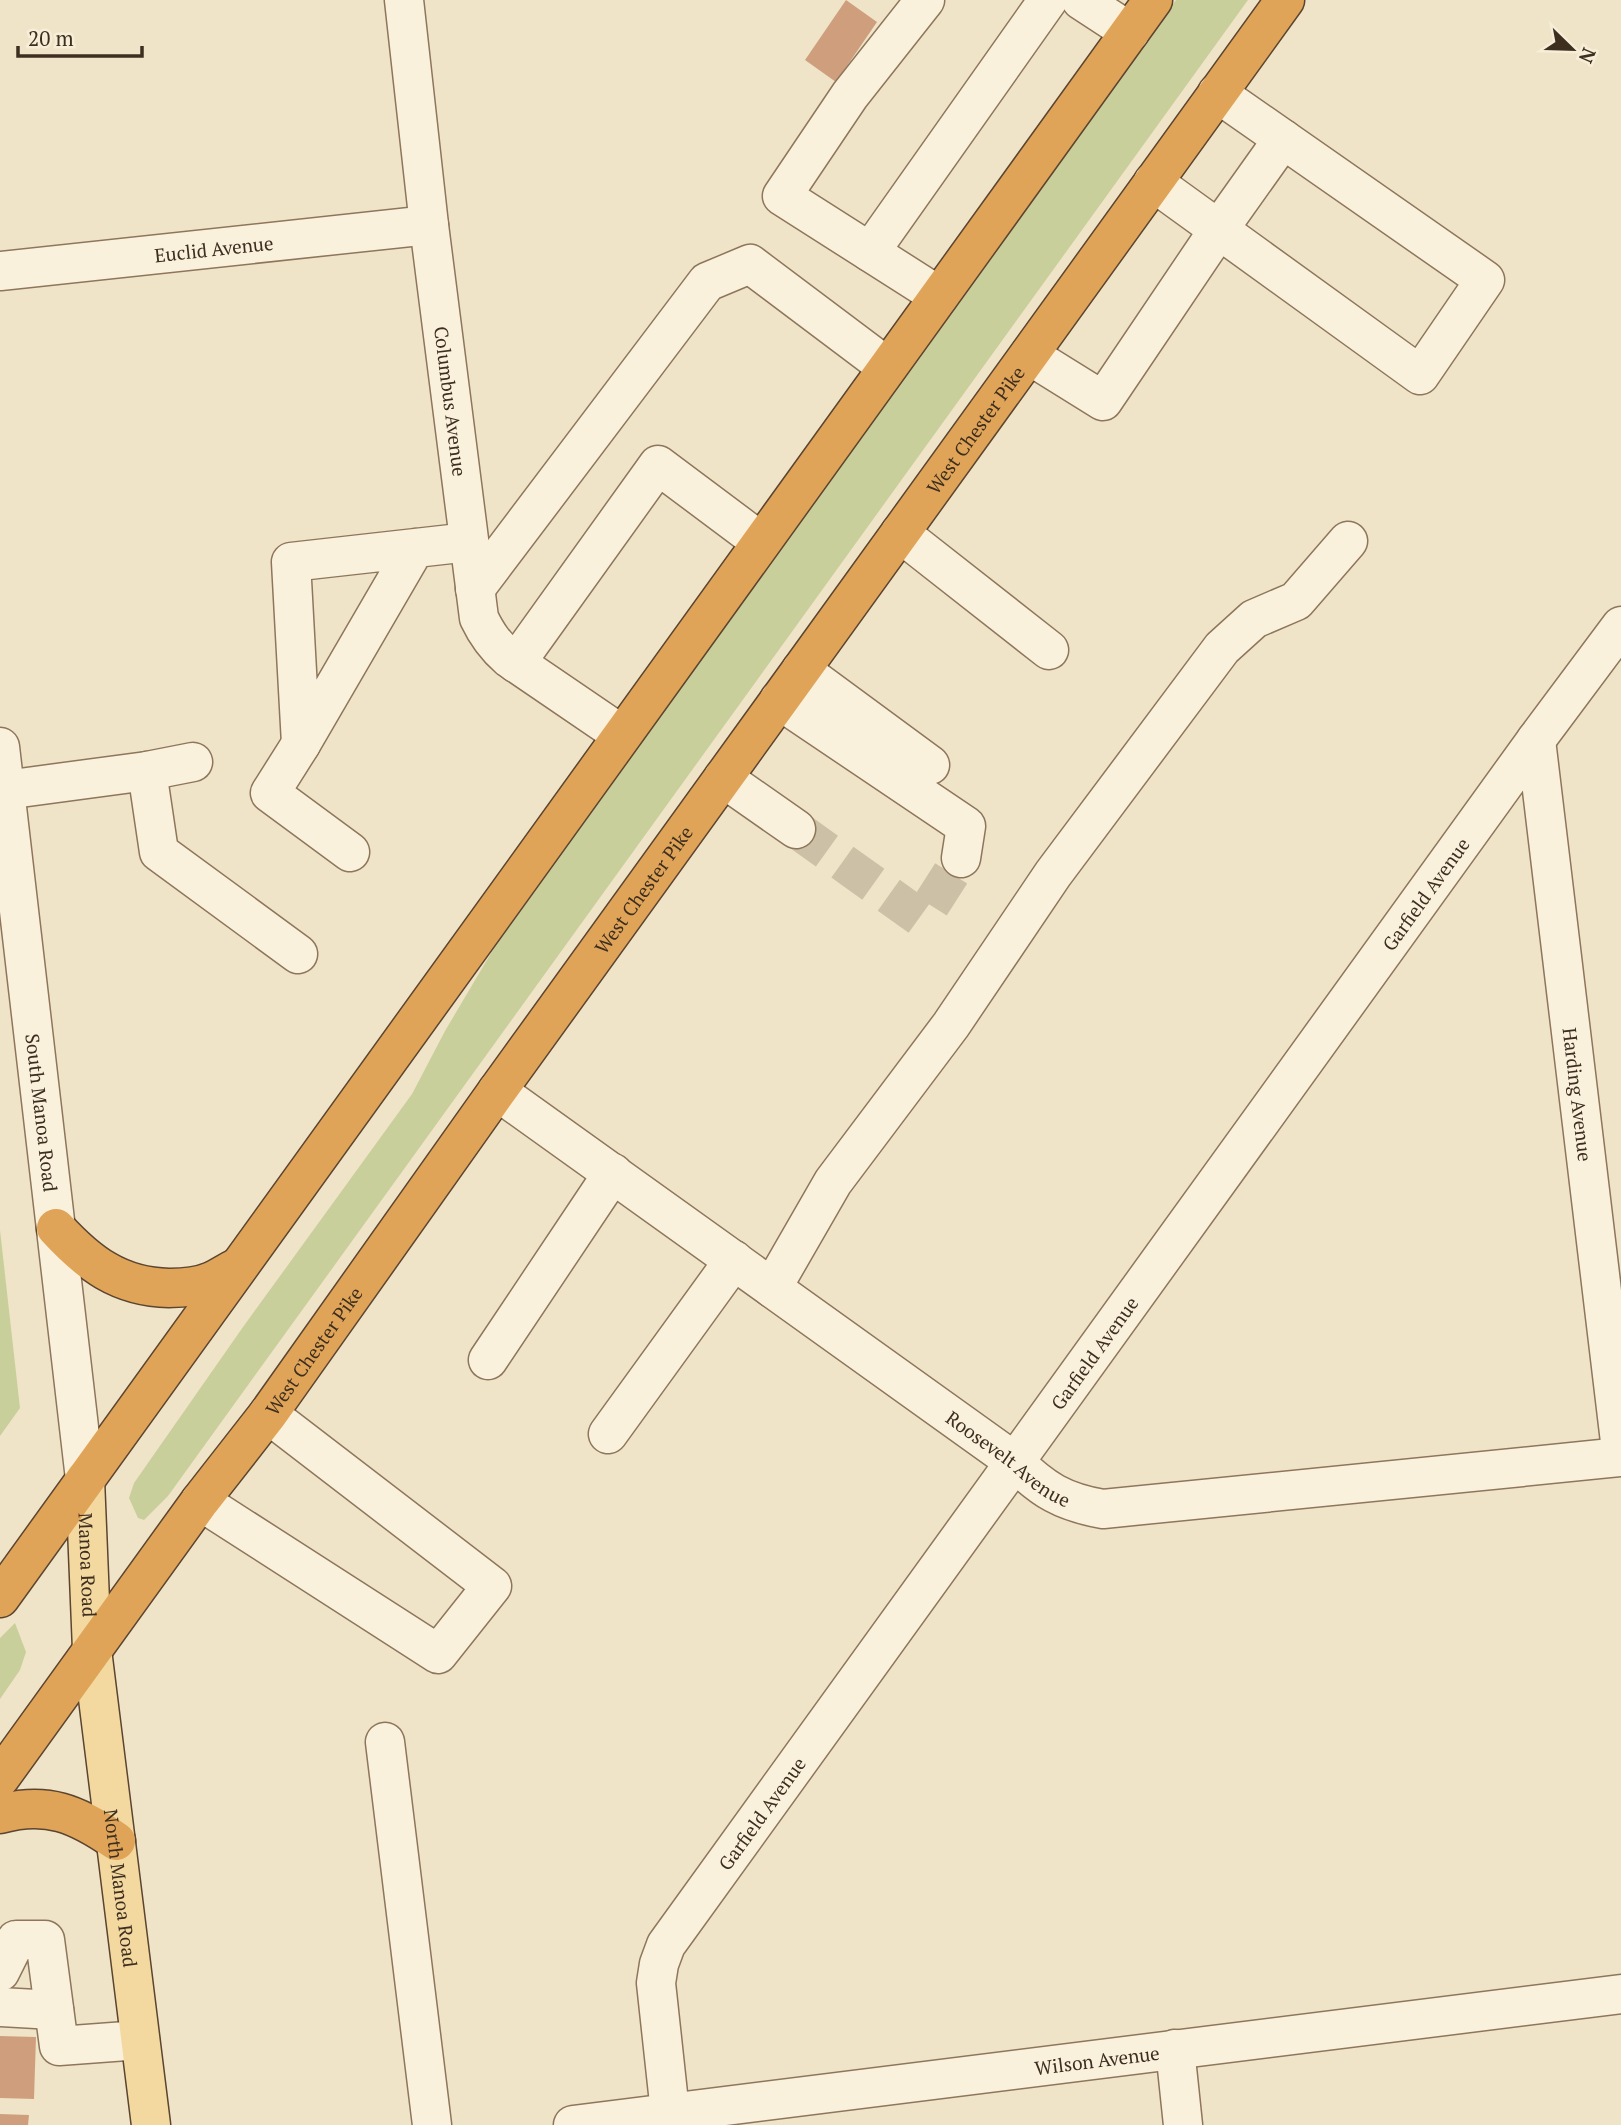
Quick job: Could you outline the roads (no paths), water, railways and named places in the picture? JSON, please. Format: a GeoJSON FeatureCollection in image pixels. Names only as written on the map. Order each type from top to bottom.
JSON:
{"type":"FeatureCollection","features":[{"type":"Feature","properties":{"kind":"highway"},"geometry":{"type":"LineString","coordinates":[[0,1598],[1153,0]]}},
{"type":"Feature","properties":{"kind":"highway","name":"West Chester Pike"},"geometry":{"type":"LineString","coordinates":[[0,1778],[200,1501],[268,1414],[496,1091],[1285,0]]}},
{"type":"Feature","properties":{"kind":"highway"},"geometry":{"type":"LineString","coordinates":[[56,1228],[78,1252],[100,1269],[123,1280],[153,1288],[186,1288],[210,1282],[237,1267]]}},
{"type":"Feature","properties":{"kind":"highway"},"geometry":{"type":"LineString","coordinates":[[0,1814],[18,1809],[47,1808],[91,1824],[116,1841]]}},
{"type":"Feature","properties":{"kind":"main road","name":"Manoa Road"},"geometry":{"type":"LineString","coordinates":[[85,1479],[92,1650]]}},
{"type":"Feature","properties":{"kind":"main road","name":"North Manoa Road"},"geometry":{"type":"LineString","coordinates":[[92,1650],[150,2125]]}},
{"type":"Feature","properties":{"kind":"street","name":"Columbus Avenue"},"geometry":{"type":"LineString","coordinates":[[404,0],[429,225],[479,618],[486,634],[516,663],[622,735]]}},
{"type":"Feature","properties":{"kind":"street"},"geometry":{"type":"LineString","coordinates":[[925,0],[850,94],[782,196],[939,296]]}},
{"type":"Feature","properties":{"kind":"street"},"geometry":{"type":"LineString","coordinates":[[870,252],[1048,0]]}},
{"type":"Feature","properties":{"kind":"street"},"geometry":{"type":"LineString","coordinates":[[1081,0],[1129,32]]}},
{"type":"Feature","properties":{"kind":"street"},"geometry":{"type":"LineString","coordinates":[[1153,181],[1420,375],[1485,280],[1217,93]]}},
{"type":"Feature","properties":{"kind":"street"},"geometry":{"type":"LineString","coordinates":[[1028,355],[1103,401],[1283,139]]}},
{"type":"Feature","properties":{"kind":"street","name":"Euclid Avenue"},"geometry":{"type":"LineString","coordinates":[[0,271],[429,225]]}},
{"type":"Feature","properties":{"kind":"street"},"geometry":{"type":"LineString","coordinates":[[475,589],[708,282],[750,264],[887,367]]}},
{"type":"Feature","properties":{"kind":"street"},"geometry":{"type":"LineString","coordinates":[[516,663],[658,465],[761,542]]}},
{"type":"Feature","properties":{"kind":"street"},"geometry":{"type":"LineString","coordinates":[[900,533],[1049,650]]}},
{"type":"Feature","properties":{"kind":"street"},"geometry":{"type":"LineString","coordinates":[[772,1288],[833,1182],[951,1025],[1052,874],[1222,648],[1254,619],[1296,601],[1348,541]]}},
{"type":"Feature","properties":{"kind":"street"},"geometry":{"type":"LineString","coordinates":[[301,744],[291,562],[469,542]]}},
{"type":"Feature","properties":{"kind":"street"},"geometry":{"type":"LineString","coordinates":[[350,852],[270,793],[415,548]]}},
{"type":"Feature","properties":{"kind":"street","name":"Garfield Avenue"},"geometry":{"type":"LineString","coordinates":[[670,2112],[656,1983],[666,1945],[1621,626]]}},
{"type":"Feature","properties":{"kind":"street"},"geometry":{"type":"LineString","coordinates":[[790,685],[930,765]]}},
{"type":"Feature","properties":{"kind":"street"},"geometry":{"type":"LineString","coordinates":[[790,685],[966,826],[961,858]]}},
{"type":"Feature","properties":{"kind":"street","name":"Harding Avenue"},"geometry":{"type":"LineString","coordinates":[[1536,740],[1621,1450]]}},
{"type":"Feature","properties":{"kind":"street","name":"South Manoa Road"},"geometry":{"type":"LineString","coordinates":[[0,747],[5,790],[11,935],[56,1228],[85,1479]]}},
{"type":"Feature","properties":{"kind":"street"},"geometry":{"type":"LineString","coordinates":[[5,790],[147,771],[193,762]]}},
{"type":"Feature","properties":{"kind":"street"},"geometry":{"type":"LineString","coordinates":[[147,771],[159,852],[298,954]]}},
{"type":"Feature","properties":{"kind":"street"},"geometry":{"type":"LineString","coordinates":[[723,778],[796,829]]}},
{"type":"Feature","properties":{"kind":"street","name":"Roosevelt Avenue"},"geometry":{"type":"LineString","coordinates":[[496,1091],[1015,1462],[1045,1489],[1063,1499],[1103,1509],[1621,1457]]}},
{"type":"Feature","properties":{"kind":"street"},"geometry":{"type":"LineString","coordinates":[[488,1360],[613,1173]]}},
{"type":"Feature","properties":{"kind":"street"},"geometry":{"type":"LineString","coordinates":[[608,1434],[734,1260]]}},
{"type":"Feature","properties":{"kind":"street"},"geometry":{"type":"LineString","coordinates":[[200,1501],[438,1654],[492,1586],[268,1414]]}},
{"type":"Feature","properties":{"kind":"street"},"geometry":{"type":"LineString","coordinates":[[385,1742],[432,2125]]}},
{"type":"Feature","properties":{"kind":"street"},"geometry":{"type":"LineString","coordinates":[[0,1972],[16,1940],[45,1940],[59,2046],[140,2040]]}},
{"type":"Feature","properties":{"kind":"street","name":"Wilson Avenue"},"geometry":{"type":"LineString","coordinates":[[573,2125],[1621,1994]]}},
{"type":"Feature","properties":{"kind":"street"},"geometry":{"type":"LineString","coordinates":[[0,2007],[54,2010]]}},
{"type":"Feature","properties":{"kind":"street"},"geometry":{"type":"LineString","coordinates":[[1175,2049],[1183,2125]]}},
{"type":"Feature","properties":{"kind":"tunnel"},"geometry":{"type":"LineString","coordinates":[[796,829],[922,919],[961,858]]}}]}
